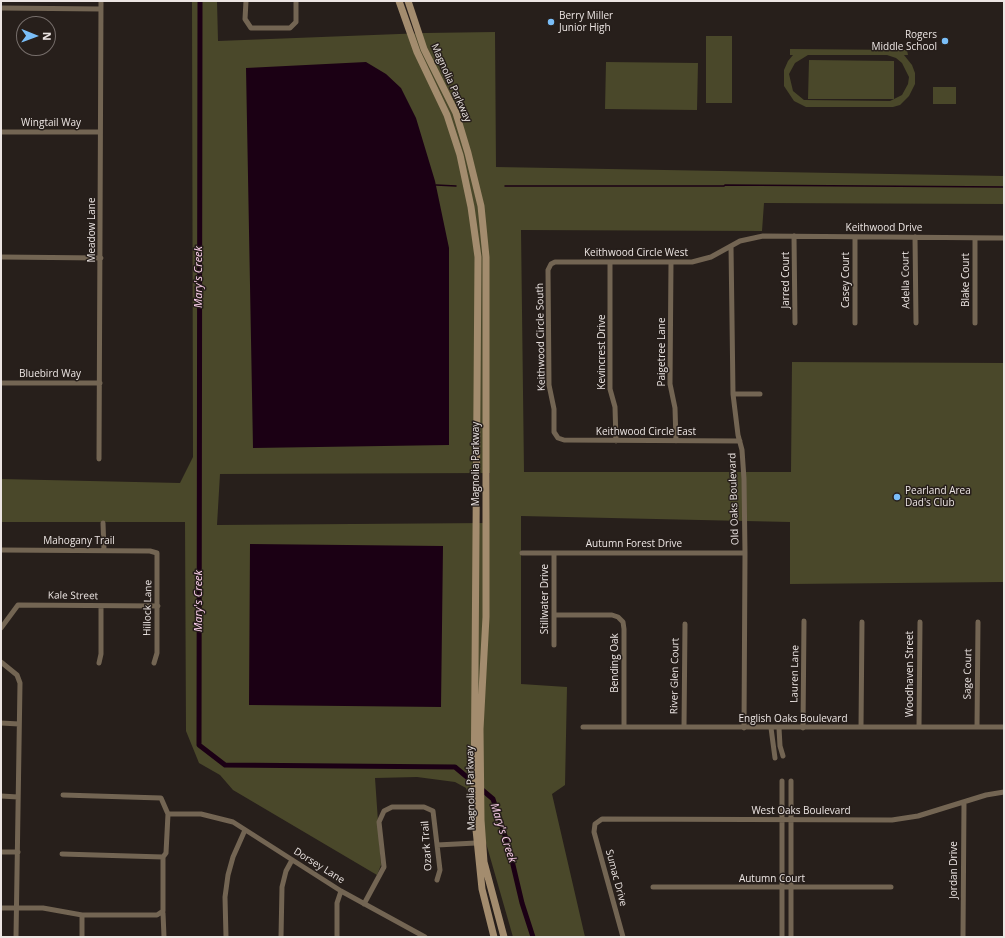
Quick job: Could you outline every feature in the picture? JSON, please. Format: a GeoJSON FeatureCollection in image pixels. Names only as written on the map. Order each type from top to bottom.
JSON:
{"type":"FeatureCollection","features":[{"type":"Feature","properties":{"kind":"street","name":"Meadow Lane"},"geometry":{"type":"LineString","coordinates":[[99,459],[101,1]]}},
{"type":"Feature","properties":{"kind":"street"},"geometry":{"type":"LineString","coordinates":[[246,1],[245,19],[251,28],[290,28],[296,22],[296,1]]}},
{"type":"Feature","properties":{"kind":"street","name":"Magnolia Parkway"},"geometry":{"type":"LineString","coordinates":[[399,1],[417,52],[447,116],[456,143],[472,207],[477,248],[475,553],[477,749],[476,843],[482,889],[494,937]]}},
{"type":"Feature","properties":{"kind":"street","name":"Magnolia Parkway"},"geometry":{"type":"LineString","coordinates":[[408,1],[424,49],[456,113],[481,206],[485,247],[486,617],[477,749]]}},
{"type":"Feature","properties":{"kind":"street"},"geometry":{"type":"LineString","coordinates":[[1,8],[101,9]]}},
{"type":"Feature","properties":{"kind":"street","name":"Wingtail Way"},"geometry":{"type":"LineString","coordinates":[[1,132],[100,132]]}},
{"type":"Feature","properties":{"kind":"street"},"geometry":{"type":"LineString","coordinates":[[456,143],[464,140]]}},
{"type":"Feature","properties":{"kind":"street","name":"Keithwood Drive"},"geometry":{"type":"LineString","coordinates":[[763,236],[1004,238]]}},
{"type":"Feature","properties":{"kind":"street","name":"Keithwood Circle West"},"geometry":{"type":"LineString","coordinates":[[552,263],[671,262],[702,260],[747,239],[763,236]]}},
{"type":"Feature","properties":{"kind":"street","name":"Jarred Court"},"geometry":{"type":"LineString","coordinates":[[794,236],[795,323]]}},
{"type":"Feature","properties":{"kind":"street","name":"Casey Court"},"geometry":{"type":"LineString","coordinates":[[855,237],[855,323]]}},
{"type":"Feature","properties":{"kind":"street","name":"Adella Court"},"geometry":{"type":"LineString","coordinates":[[915,237],[916,323]]}},
{"type":"Feature","properties":{"kind":"street","name":"Blake Court"},"geometry":{"type":"LineString","coordinates":[[975,238],[975,323]]}},
{"type":"Feature","properties":{"kind":"street","name":"Old Oaks Boulevard"},"geometry":{"type":"LineString","coordinates":[[731,246],[733,394],[744,466],[746,553],[744,728]]}},
{"type":"Feature","properties":{"kind":"street"},"geometry":{"type":"LineString","coordinates":[[477,248],[485,247]]}},
{"type":"Feature","properties":{"kind":"street"},"geometry":{"type":"LineString","coordinates":[[1,257],[101,258]]}},
{"type":"Feature","properties":{"kind":"street","name":"Kevincrest Drive"},"geometry":{"type":"LineString","coordinates":[[610,262],[610,389],[615,408],[616,440]]}},
{"type":"Feature","properties":{"kind":"street","name":"Paigetree Lane"},"geometry":{"type":"LineString","coordinates":[[671,262],[670,384],[675,408],[676,441]]}},
{"type":"Feature","properties":{"kind":"street","name":"Keithwood Circle South"},"geometry":{"type":"LineString","coordinates":[[552,263],[548,270],[549,385],[554,409],[555,435]]}},
{"type":"Feature","properties":{"kind":"street","name":"Bluebird Way"},"geometry":{"type":"LineString","coordinates":[[1,383],[100,383]]}},
{"type":"Feature","properties":{"kind":"street"},"geometry":{"type":"LineString","coordinates":[[733,394],[760,394]]}},
{"type":"Feature","properties":{"kind":"street","name":"Keithwood Circle East"},"geometry":{"type":"LineString","coordinates":[[555,435],[564,440],[740,441]]}},
{"type":"Feature","properties":{"kind":"street"},"geometry":{"type":"LineString","coordinates":[[476,461],[486,462]]}},
{"type":"Feature","properties":{"kind":"street"},"geometry":{"type":"LineString","coordinates":[[103,522],[104,550]]}},
{"type":"Feature","properties":{"kind":"street","name":"Mahogany Trail"},"geometry":{"type":"LineString","coordinates":[[1,550],[104,550],[150,551],[157,553]]}},
{"type":"Feature","properties":{"kind":"street","name":"Hillock Lane"},"geometry":{"type":"LineString","coordinates":[[154,663],[157,653],[157,553]]}},
{"type":"Feature","properties":{"kind":"street"},"geometry":{"type":"LineString","coordinates":[[475,553],[486,553]]}},
{"type":"Feature","properties":{"kind":"street","name":"Autumn Forest Drive"},"geometry":{"type":"LineString","coordinates":[[522,553],[746,553]]}},
{"type":"Feature","properties":{"kind":"street","name":"Stillwater Drive"},"geometry":{"type":"LineString","coordinates":[[554,554],[554,645]]}},
{"type":"Feature","properties":{"kind":"street","name":"Kale Street"},"geometry":{"type":"LineString","coordinates":[[1,628],[18,605],[158,606]]}},
{"type":"Feature","properties":{"kind":"street"},"geometry":{"type":"LineString","coordinates":[[98,663],[101,654],[101,606]]}},
{"type":"Feature","properties":{"kind":"street","name":"Bending Oak"},"geometry":{"type":"LineString","coordinates":[[554,615],[612,615],[618,617],[622,622],[624,629],[624,727]]}},
{"type":"Feature","properties":{"kind":"street","name":"Lauren Lane"},"geometry":{"type":"LineString","coordinates":[[803,728],[804,621]]}},
{"type":"Feature","properties":{"kind":"street"},"geometry":{"type":"LineString","coordinates":[[862,622],[862,727]]}},
{"type":"Feature","properties":{"kind":"street","name":"Woodhaven Street"},"geometry":{"type":"LineString","coordinates":[[919,727],[920,622]]}},
{"type":"Feature","properties":{"kind":"street","name":"Sage Court"},"geometry":{"type":"LineString","coordinates":[[977,727],[978,622]]}},
{"type":"Feature","properties":{"kind":"street","name":"River Glen Court"},"geometry":{"type":"LineString","coordinates":[[684,727],[685,624]]}},
{"type":"Feature","properties":{"kind":"street"},"geometry":{"type":"LineString","coordinates":[[1,662],[17,675],[20,683],[16,937]]}},
{"type":"Feature","properties":{"kind":"street"},"geometry":{"type":"LineString","coordinates":[[1,723],[19,724]]}},
{"type":"Feature","properties":{"kind":"street","name":"English Oaks Boulevard"},"geometry":{"type":"LineString","coordinates":[[583,727],[1004,727]]}},
{"type":"Feature","properties":{"kind":"street"},"geometry":{"type":"LineString","coordinates":[[771,728],[775,758]]}},
{"type":"Feature","properties":{"kind":"street"},"geometry":{"type":"LineString","coordinates":[[780,728],[780,746],[783,756]]}},
{"type":"Feature","properties":{"kind":"street"},"geometry":{"type":"LineString","coordinates":[[782,780],[782,937]]}},
{"type":"Feature","properties":{"kind":"street"},"geometry":{"type":"LineString","coordinates":[[791,781],[791,937]]}},
{"type":"Feature","properties":{"kind":"street","name":"West Oaks Boulevard"},"geometry":{"type":"LineString","coordinates":[[595,824],[602,819],[792,820],[907,818],[964,803],[986,795],[1004,792]]}},
{"type":"Feature","properties":{"kind":"street"},"geometry":{"type":"LineString","coordinates":[[63,795],[161,798],[168,814],[166,853],[163,857],[164,937]]}},
{"type":"Feature","properties":{"kind":"street"},"geometry":{"type":"LineString","coordinates":[[1,796],[18,797]]}},
{"type":"Feature","properties":{"kind":"street","name":"Jordan Drive"},"geometry":{"type":"LineString","coordinates":[[963,937],[964,803]]}},
{"type":"Feature","properties":{"kind":"street","name":"Ozark Trail"},"geometry":{"type":"LineString","coordinates":[[364,904],[384,867],[379,822],[384,811],[392,807],[424,807],[433,811],[440,870],[437,880]]}},
{"type":"Feature","properties":{"kind":"street","name":"Magnolia Parkway"},"geometry":{"type":"LineString","coordinates":[[477,809],[484,862],[504,937]]}},
{"type":"Feature","properties":{"kind":"street","name":"Dorsey Lane"},"geometry":{"type":"LineString","coordinates":[[168,814],[201,814],[233,822],[341,891],[425,937]]}},
{"type":"Feature","properties":{"kind":"street","name":"Sumac Drive"},"geometry":{"type":"LineString","coordinates":[[595,824],[594,832],[623,937]]}},
{"type":"Feature","properties":{"kind":"street"},"geometry":{"type":"LineString","coordinates":[[226,937],[225,897],[228,875],[233,857],[245,830]]}},
{"type":"Feature","properties":{"kind":"street"},"geometry":{"type":"LineString","coordinates":[[437,845],[476,843]]}},
{"type":"Feature","properties":{"kind":"street"},"geometry":{"type":"LineString","coordinates":[[1,852],[18,852]]}},
{"type":"Feature","properties":{"kind":"street"},"geometry":{"type":"LineString","coordinates":[[62,854],[163,857]]}},
{"type":"Feature","properties":{"kind":"street"},"geometry":{"type":"LineString","coordinates":[[281,937],[282,887],[286,872],[292,860]]}},
{"type":"Feature","properties":{"kind":"street","name":"Autumn Court"},"geometry":{"type":"LineString","coordinates":[[653,887],[891,888]]}},
{"type":"Feature","properties":{"kind":"street"},"geometry":{"type":"LineString","coordinates":[[337,937],[337,903],[341,891]]}},
{"type":"Feature","properties":{"kind":"street"},"geometry":{"type":"LineString","coordinates":[[1,908],[43,908],[82,915],[157,916],[163,912]]}},
{"type":"Feature","properties":{"kind":"street"},"geometry":{"type":"LineString","coordinates":[[82,915],[82,937]]}},
{"type":"Feature","properties":{"kind":"shaded area"},"geometry":{"type":"Polygon","coordinates":[[[192,1],[217,1],[218,41],[425,33],[495,32],[496,167],[1004,176],[1004,204],[764,203],[762,231],[521,230],[524,472],[791,472],[792,362],[1004,363],[1004,582],[790,584],[790,522],[521,516],[521,684],[567,687],[565,785],[552,794],[585,937],[513,937],[486,843],[466,788],[455,782],[417,777],[375,778],[381,865],[377,875],[233,790],[220,775],[199,763],[186,731],[185,522],[1,522],[1,479],[180,483],[193,457],[192,1]],[[490,473],[220,474],[217,525],[489,523],[490,473]]]}},
{"type":"Feature","properties":{"kind":"shaded area"},"geometry":{"type":"Polygon","coordinates":[[[706,36],[732,36],[732,103],[706,103],[706,36]]]}},
{"type":"Feature","properties":{"kind":"shaded area"},"geometry":{"type":"Polygon","coordinates":[[[790,49],[907,50],[908,55],[904,55],[912,65],[915,73],[915,84],[909,96],[900,105],[893,107],[806,107],[794,101],[784,86],[784,70],[788,61],[793,55],[790,55],[790,49]],[[808,55],[795,63],[789,74],[793,91],[804,100],[890,101],[902,95],[908,84],[909,77],[902,63],[896,58],[887,55],[808,55]]]}},
{"type":"Feature","properties":{"kind":"shaded area"},"geometry":{"type":"Polygon","coordinates":[[[809,60],[894,61],[894,99],[808,99],[809,60]]]}},
{"type":"Feature","properties":{"kind":"shaded area"},"geometry":{"type":"Polygon","coordinates":[[[366,62],[386,74],[401,88],[416,118],[435,181],[449,248],[449,445],[253,448],[246,68],[366,62]]]}},
{"type":"Feature","properties":{"kind":"shaded area"},"geometry":{"type":"Polygon","coordinates":[[[606,62],[698,63],[697,110],[605,109],[606,62]]]}},
{"type":"Feature","properties":{"kind":"shaded area"},"geometry":{"type":"Polygon","coordinates":[[[933,87],[956,87],[956,104],[933,104],[933,87]]]}},
{"type":"Feature","properties":{"kind":"shaded area"},"geometry":{"type":"Polygon","coordinates":[[[250,544],[443,546],[441,707],[249,705],[250,544]]]}},
{"type":"Feature","properties":{"kind":"waterway","name":"Mary's Creek"},"geometry":{"type":"LineString","coordinates":[[200,1],[199,745],[225,765],[455,767],[493,799],[509,848],[522,903],[533,937]]}},
{"type":"Feature","properties":{"kind":"waterway"},"geometry":{"type":"LineString","coordinates":[[436,185],[456,186]]}},
{"type":"Feature","properties":{"kind":"waterway"},"geometry":{"type":"LineString","coordinates":[[505,186],[725,185],[1004,187]]}},
{"type":"Feature","properties":{"kind":"place","name":"Berry Miller Junior High"},"geometry":{"type":"Point","coordinates":[551,22]}},
{"type":"Feature","properties":{"kind":"place","name":"Rogers Middle School"},"geometry":{"type":"Point","coordinates":[945,41]}},
{"type":"Feature","properties":{"kind":"place","name":"Pearland Area Dad's Club"},"geometry":{"type":"Point","coordinates":[897,497]}}]}
